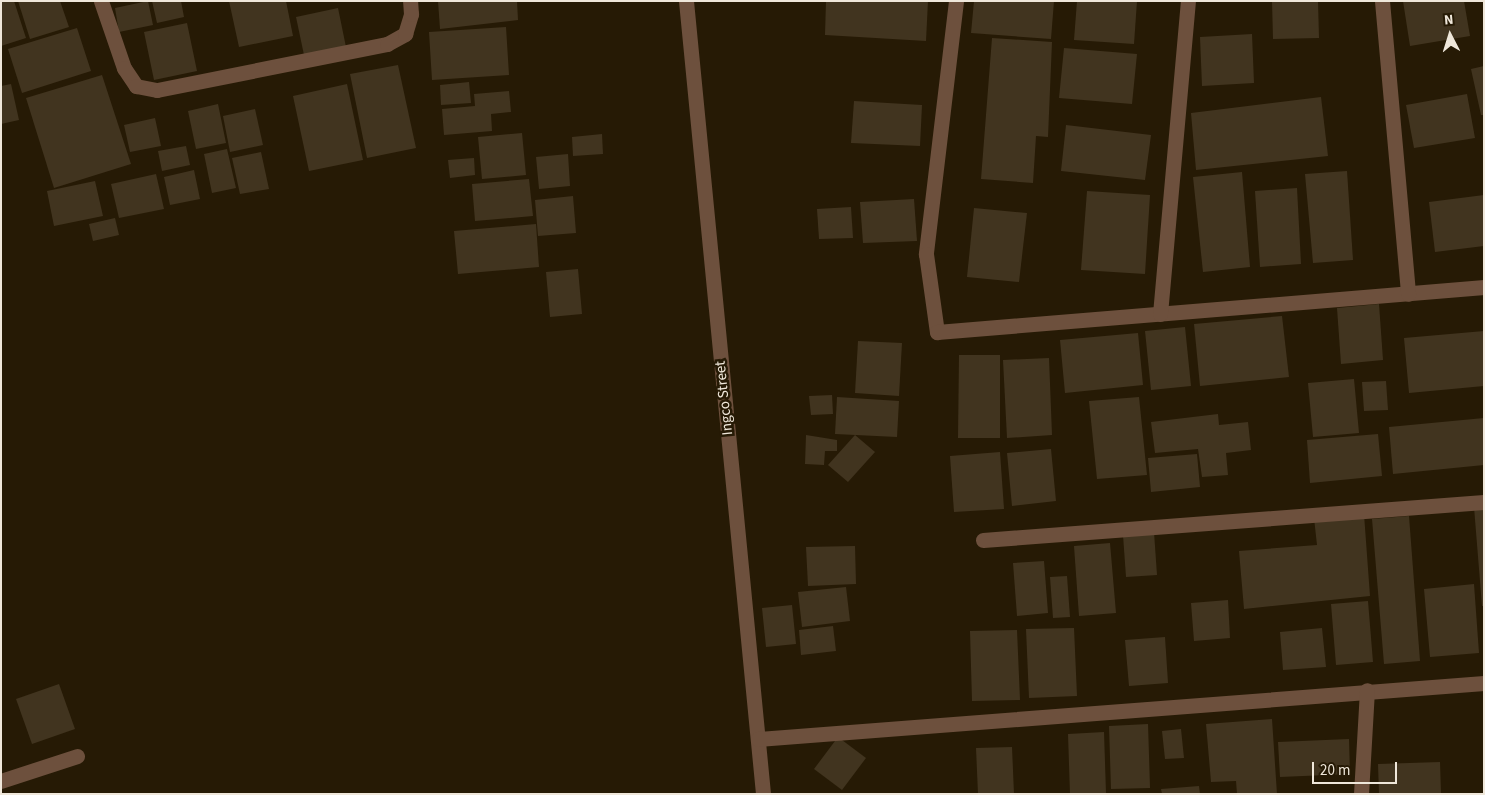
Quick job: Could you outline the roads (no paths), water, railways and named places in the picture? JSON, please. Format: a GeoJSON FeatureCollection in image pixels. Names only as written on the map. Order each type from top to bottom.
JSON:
{"type":"FeatureCollection","features":[{"type":"Feature","properties":{"kind":"street"},"geometry":{"type":"LineString","coordinates":[[101,1],[124,68],[136,86],[157,90],[387,44],[405,34],[411,14],[410,1]]}},
{"type":"Feature","properties":{"kind":"street","name":"Ingco Street"},"geometry":{"type":"LineString","coordinates":[[686,1],[763,794]]}},
{"type":"Feature","properties":{"kind":"street"},"geometry":{"type":"LineString","coordinates":[[956,1],[926,254],[937,332],[1484,287]]}},
{"type":"Feature","properties":{"kind":"street"},"geometry":{"type":"LineString","coordinates":[[1160,314],[1188,1]]}},
{"type":"Feature","properties":{"kind":"street"},"geometry":{"type":"LineString","coordinates":[[1382,1],[1408,294]]}},
{"type":"Feature","properties":{"kind":"street"},"geometry":{"type":"LineString","coordinates":[[983,540],[1484,502]]}},
{"type":"Feature","properties":{"kind":"street"},"geometry":{"type":"LineString","coordinates":[[758,738],[1367,690],[1484,683]]}},
{"type":"Feature","properties":{"kind":"street"},"geometry":{"type":"LineString","coordinates":[[1361,794],[1367,690]]}},
{"type":"Feature","properties":{"kind":"street"},"geometry":{"type":"LineString","coordinates":[[1,780],[77,756]]}}]}
